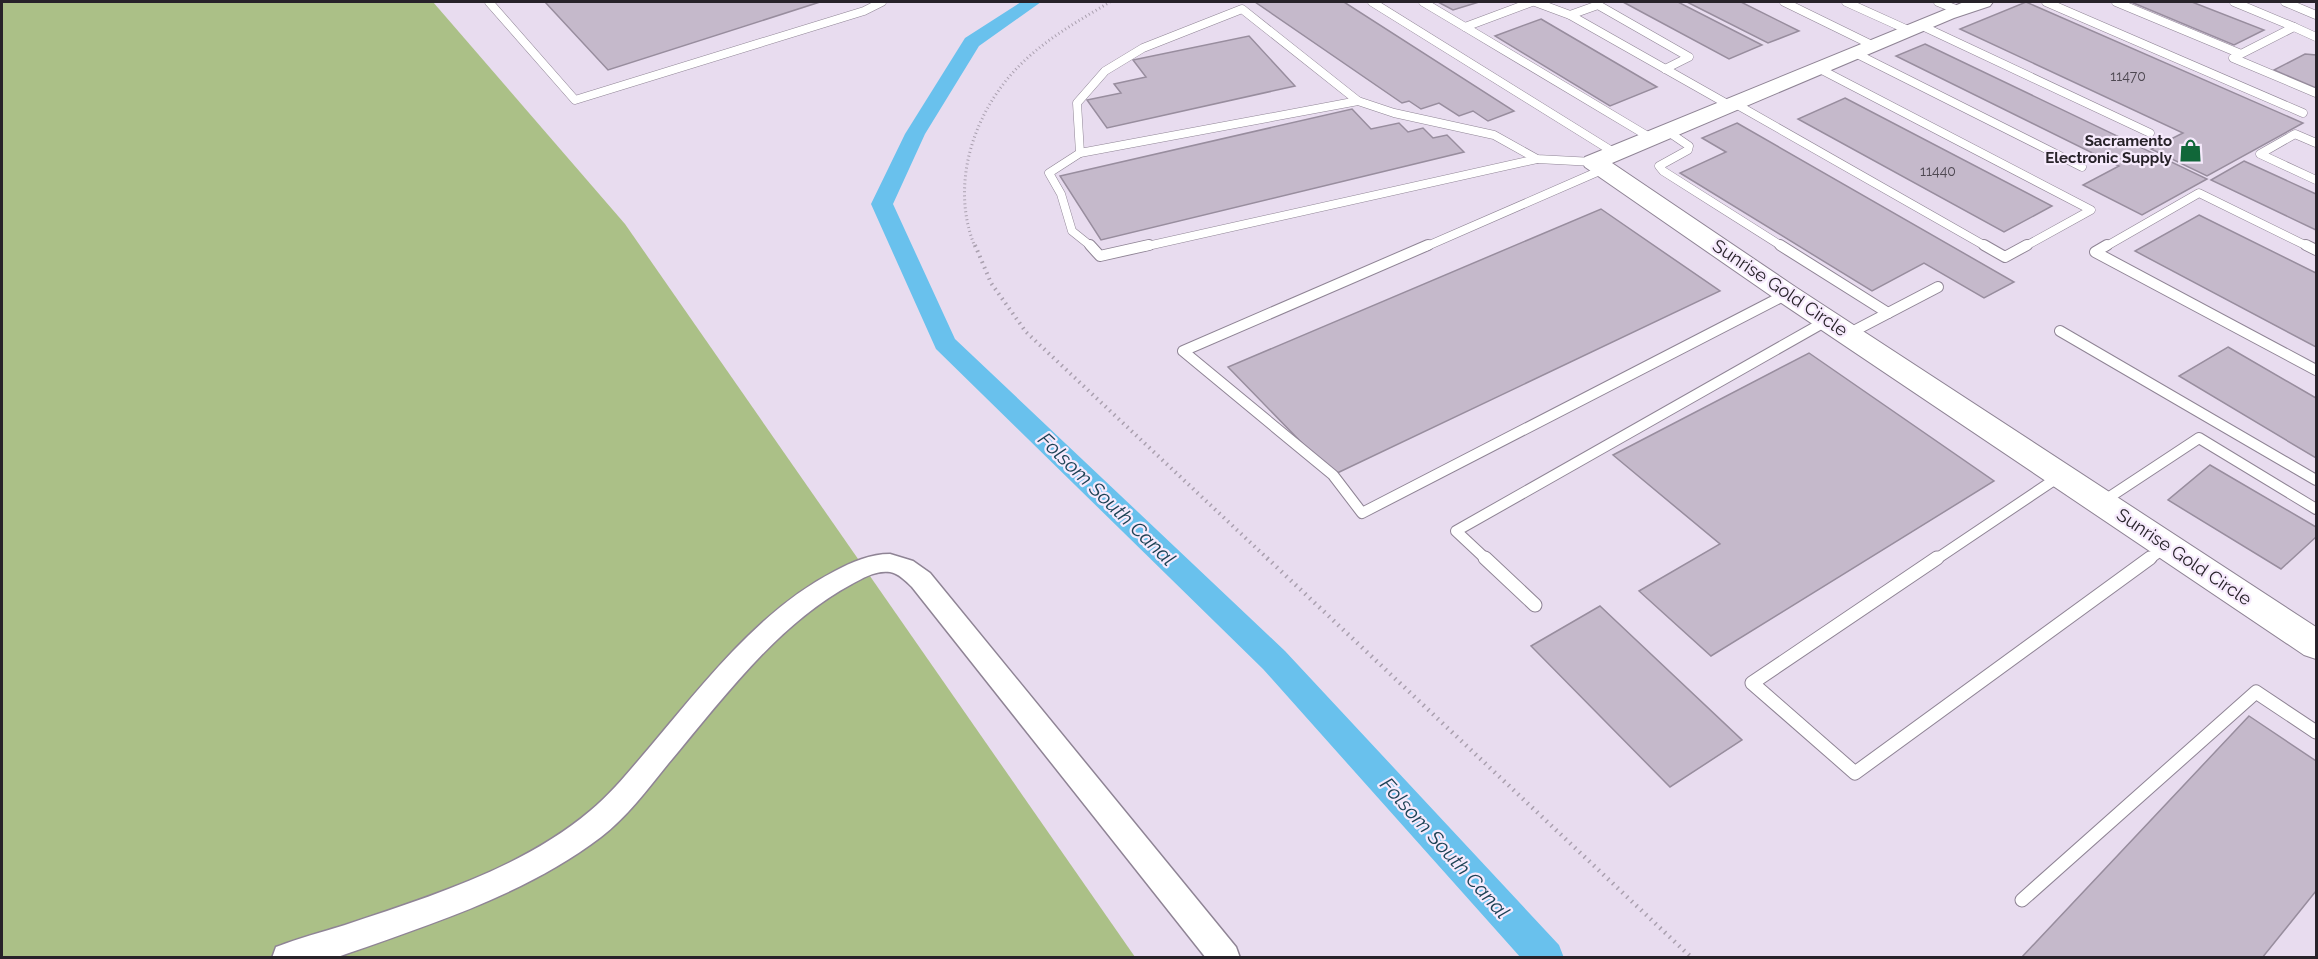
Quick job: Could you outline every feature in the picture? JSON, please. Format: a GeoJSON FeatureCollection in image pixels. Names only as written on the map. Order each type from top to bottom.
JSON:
{"type":"FeatureCollection","features":[{"type":"Feature","properties":{"kind":"street"},"geometry":{"type":"LineString","coordinates":[[1605,161],[1659,135],[1914,28],[1964,4]]}},
{"type":"Feature","properties":{"kind":"street","name":"Sunrise Gold Circle"},"geometry":{"type":"LineString","coordinates":[[1605,161],[1787,294],[2316,645]]}},
{"type":"Feature","properties":{"kind":"street"},"geometry":{"type":"LineString","coordinates":[[287,957],[375,929],[491,884],[530,865],[578,837],[611,810],[630,790],[775,627],[815,594],[843,577],[870,566],[885,563],[911,571],[921,580],[1225,957]]}},
{"type":"Feature","properties":{"kind":"lane"},"geometry":{"type":"LineString","coordinates":[[489,2],[575,100],[864,11],[882,2]]}},
{"type":"Feature","properties":{"kind":"lane"},"geometry":{"type":"LineString","coordinates":[[1372,2],[1605,161]]}},
{"type":"Feature","properties":{"kind":"lane"},"geometry":{"type":"LineString","coordinates":[[1423,2],[1659,135],[1689,146],[1688,150],[1663,162],[1659,166],[1663,171],[1888,313]]}},
{"type":"Feature","properties":{"kind":"lane"},"geometry":{"type":"LineString","coordinates":[[1465,27],[1534,2],[1570,15],[2005,256],[2091,210],[1818,68]]}},
{"type":"Feature","properties":{"kind":"lane"},"geometry":{"type":"LineString","coordinates":[[1784,2],[1863,49],[2082,167]]}},
{"type":"Feature","properties":{"kind":"lane"},"geometry":{"type":"LineString","coordinates":[[1846,2],[1914,28],[2150,133]]}},
{"type":"Feature","properties":{"kind":"lane"},"geometry":{"type":"LineString","coordinates":[[2046,2],[2303,113]]}},
{"type":"Feature","properties":{"kind":"lane"},"geometry":{"type":"LineString","coordinates":[[2116,2],[2241,54]]}},
{"type":"Feature","properties":{"kind":"lane"},"geometry":{"type":"LineString","coordinates":[[2234,2],[2316,37]]}},
{"type":"Feature","properties":{"kind":"lane"},"geometry":{"type":"LineString","coordinates":[[2285,2],[2316,15]]}},
{"type":"Feature","properties":{"kind":"lane"},"geometry":{"type":"LineString","coordinates":[[1570,15],[1595,3],[1689,57],[1665,69]]}},
{"type":"Feature","properties":{"kind":"lane"},"geometry":{"type":"LineString","coordinates":[[1080,153],[1077,102],[1105,71],[1143,48],[1243,5],[1358,101],[1394,113],[1494,135],[1537,159]]}},
{"type":"Feature","properties":{"kind":"lane"},"geometry":{"type":"LineString","coordinates":[[2294,27],[2233,58],[2316,93]]}},
{"type":"Feature","properties":{"kind":"lane"},"geometry":{"type":"LineString","coordinates":[[1358,101],[1080,153],[1050,173],[1061,194],[1072,231],[1086,240],[1100,256],[1537,159],[1605,161]]}},
{"type":"Feature","properties":{"kind":"lane"},"geometry":{"type":"LineString","coordinates":[[2316,144],[2295,134],[2260,154],[2316,180]]}},
{"type":"Feature","properties":{"kind":"lane"},"geometry":{"type":"LineString","coordinates":[[1605,161],[1183,351],[1333,475],[1362,513],[1787,294]]}},
{"type":"Feature","properties":{"kind":"lane"},"geometry":{"type":"LineString","coordinates":[[2316,250],[2199,193],[2095,252],[2316,370]]}},
{"type":"Feature","properties":{"kind":"lane"},"geometry":{"type":"LineString","coordinates":[[1535,605],[1456,531],[1838,327],[1888,313],[1938,287]]}},
{"type":"Feature","properties":{"kind":"lane"},"geometry":{"type":"LineString","coordinates":[[2060,331],[2316,480]]}},
{"type":"Feature","properties":{"kind":"lane"},"geometry":{"type":"LineString","coordinates":[[2102,502],[2199,438],[2316,509]]}},
{"type":"Feature","properties":{"kind":"lane"},"geometry":{"type":"LineString","coordinates":[[2060,476],[1752,683],[1855,773],[2166,547]]}},
{"type":"Feature","properties":{"kind":"lane"},"geometry":{"type":"LineString","coordinates":[[2022,900],[2256,692],[2316,732]]}},
{"type":"Feature","properties":{"kind":"path"},"geometry":{"type":"LineString","coordinates":[[1110,2],[1054,34],[1026,57],[1008,75],[989,101],[971,138],[963,181],[967,226],[975,254],[990,285],[1026,332],[1692,957]]}},
{"type":"Feature","properties":{"kind":"green space"},"geometry":{"type":"Polygon","coordinates":[[[2,2],[433,2],[625,224],[1135,957],[2,958],[2,2]]]}},
{"type":"Feature","properties":{"kind":"building"},"geometry":{"type":"Polygon","coordinates":[[[545,2],[820,2],[608,70],[545,2]]]}},
{"type":"Feature","properties":{"kind":"building"},"geometry":{"type":"Polygon","coordinates":[[[1255,2],[1344,2],[1514,111],[1488,121],[1473,111],[1459,116],[1439,103],[1421,109],[1409,101],[1402,103],[1255,2]]]}},
{"type":"Feature","properties":{"kind":"building"},"geometry":{"type":"Polygon","coordinates":[[[1438,2],[1479,2],[1453,10],[1438,2]]]}},
{"type":"Feature","properties":{"kind":"building"},"geometry":{"type":"Polygon","coordinates":[[[1623,2],[1678,2],[1762,45],[1729,59],[1623,2]]]}},
{"type":"Feature","properties":{"kind":"building"},"geometry":{"type":"Polygon","coordinates":[[[1687,2],[1741,2],[1799,31],[1768,43],[1687,2]]]}},
{"type":"Feature","properties":{"kind":"building"},"geometry":{"type":"Polygon","coordinates":[[[2026,2],[2303,123],[2207,176],[2151,149],[2183,133],[1960,29],[2026,2]]]}},
{"type":"Feature","properties":{"kind":"building"},"geometry":{"type":"Polygon","coordinates":[[[2131,2],[2192,2],[2264,30],[2234,45],[2131,2]]]}},
{"type":"Feature","properties":{"kind":"building"},"geometry":{"type":"Polygon","coordinates":[[[1541,19],[1657,87],[1610,106],[1495,36],[1541,19]]]}},
{"type":"Feature","properties":{"kind":"building"},"geometry":{"type":"Polygon","coordinates":[[[1249,36],[1295,86],[1107,128],[1087,100],[1121,93],[1114,84],[1146,77],[1133,60],[1249,36]]]}},
{"type":"Feature","properties":{"kind":"building"},"geometry":{"type":"Polygon","coordinates":[[[1925,44],[2207,179],[2142,215],[2083,185],[2119,166],[1896,56],[1925,44]]]}},
{"type":"Feature","properties":{"kind":"building"},"geometry":{"type":"Polygon","coordinates":[[[2305,54],[2316,55],[2316,88],[2274,70],[2305,54]]]}},
{"type":"Feature","properties":{"kind":"building"},"geometry":{"type":"Polygon","coordinates":[[[1845,98],[2052,206],[2004,232],[1798,119],[1845,98]]]}},
{"type":"Feature","properties":{"kind":"building"},"geometry":{"type":"Polygon","coordinates":[[[1352,109],[1371,129],[1399,123],[1408,132],[1423,128],[1433,138],[1447,135],[1464,152],[1101,240],[1060,176],[1352,109]]]}},
{"type":"Feature","properties":{"kind":"building"},"geometry":{"type":"Polygon","coordinates":[[[1737,123],[2014,282],[1984,298],[1924,263],[1872,291],[1680,173],[1726,152],[1702,138],[1737,123]]]}},
{"type":"Feature","properties":{"kind":"building"},"geometry":{"type":"Polygon","coordinates":[[[2244,161],[2316,194],[2316,230],[2211,180],[2244,161]]]}},
{"type":"Feature","properties":{"kind":"building"},"geometry":{"type":"Polygon","coordinates":[[[1601,209],[1720,291],[1333,475],[1228,367],[1601,209]]]}},
{"type":"Feature","properties":{"kind":"building"},"geometry":{"type":"Polygon","coordinates":[[[2199,215],[2316,273],[2316,347],[2135,251],[2199,215]]]}},
{"type":"Feature","properties":{"kind":"building"},"geometry":{"type":"Polygon","coordinates":[[[2228,347],[2316,398],[2316,458],[2179,376],[2228,347]]]}},
{"type":"Feature","properties":{"kind":"building"},"geometry":{"type":"Polygon","coordinates":[[[1809,353],[1994,481],[1711,656],[1639,591],[1720,544],[1613,455],[1809,353]]]}},
{"type":"Feature","properties":{"kind":"building"},"geometry":{"type":"Polygon","coordinates":[[[2210,465],[2316,527],[2316,537],[2281,569],[2168,500],[2210,465]]]}},
{"type":"Feature","properties":{"kind":"building"},"geometry":{"type":"Polygon","coordinates":[[[1600,606],[1742,740],[1670,787],[1531,646],[1600,606]]]}},
{"type":"Feature","properties":{"kind":"building"},"geometry":{"type":"Polygon","coordinates":[[[2249,716],[2316,761],[2316,891],[2262,958],[2021,958],[2249,716]]]}},
{"type":"Feature","properties":{"kind":"waterway","name":"Folsom South Canal"},"geometry":{"type":"LineString","coordinates":[[1032,2],[972,42],[915,134],[882,204],[945,343],[1274,660],[1546,958]]}},
{"type":"Feature","properties":{"kind":"place","name":"Sacramento Electronic Supply"},"geometry":{"type":"Point","coordinates":[2190,150]}}]}
